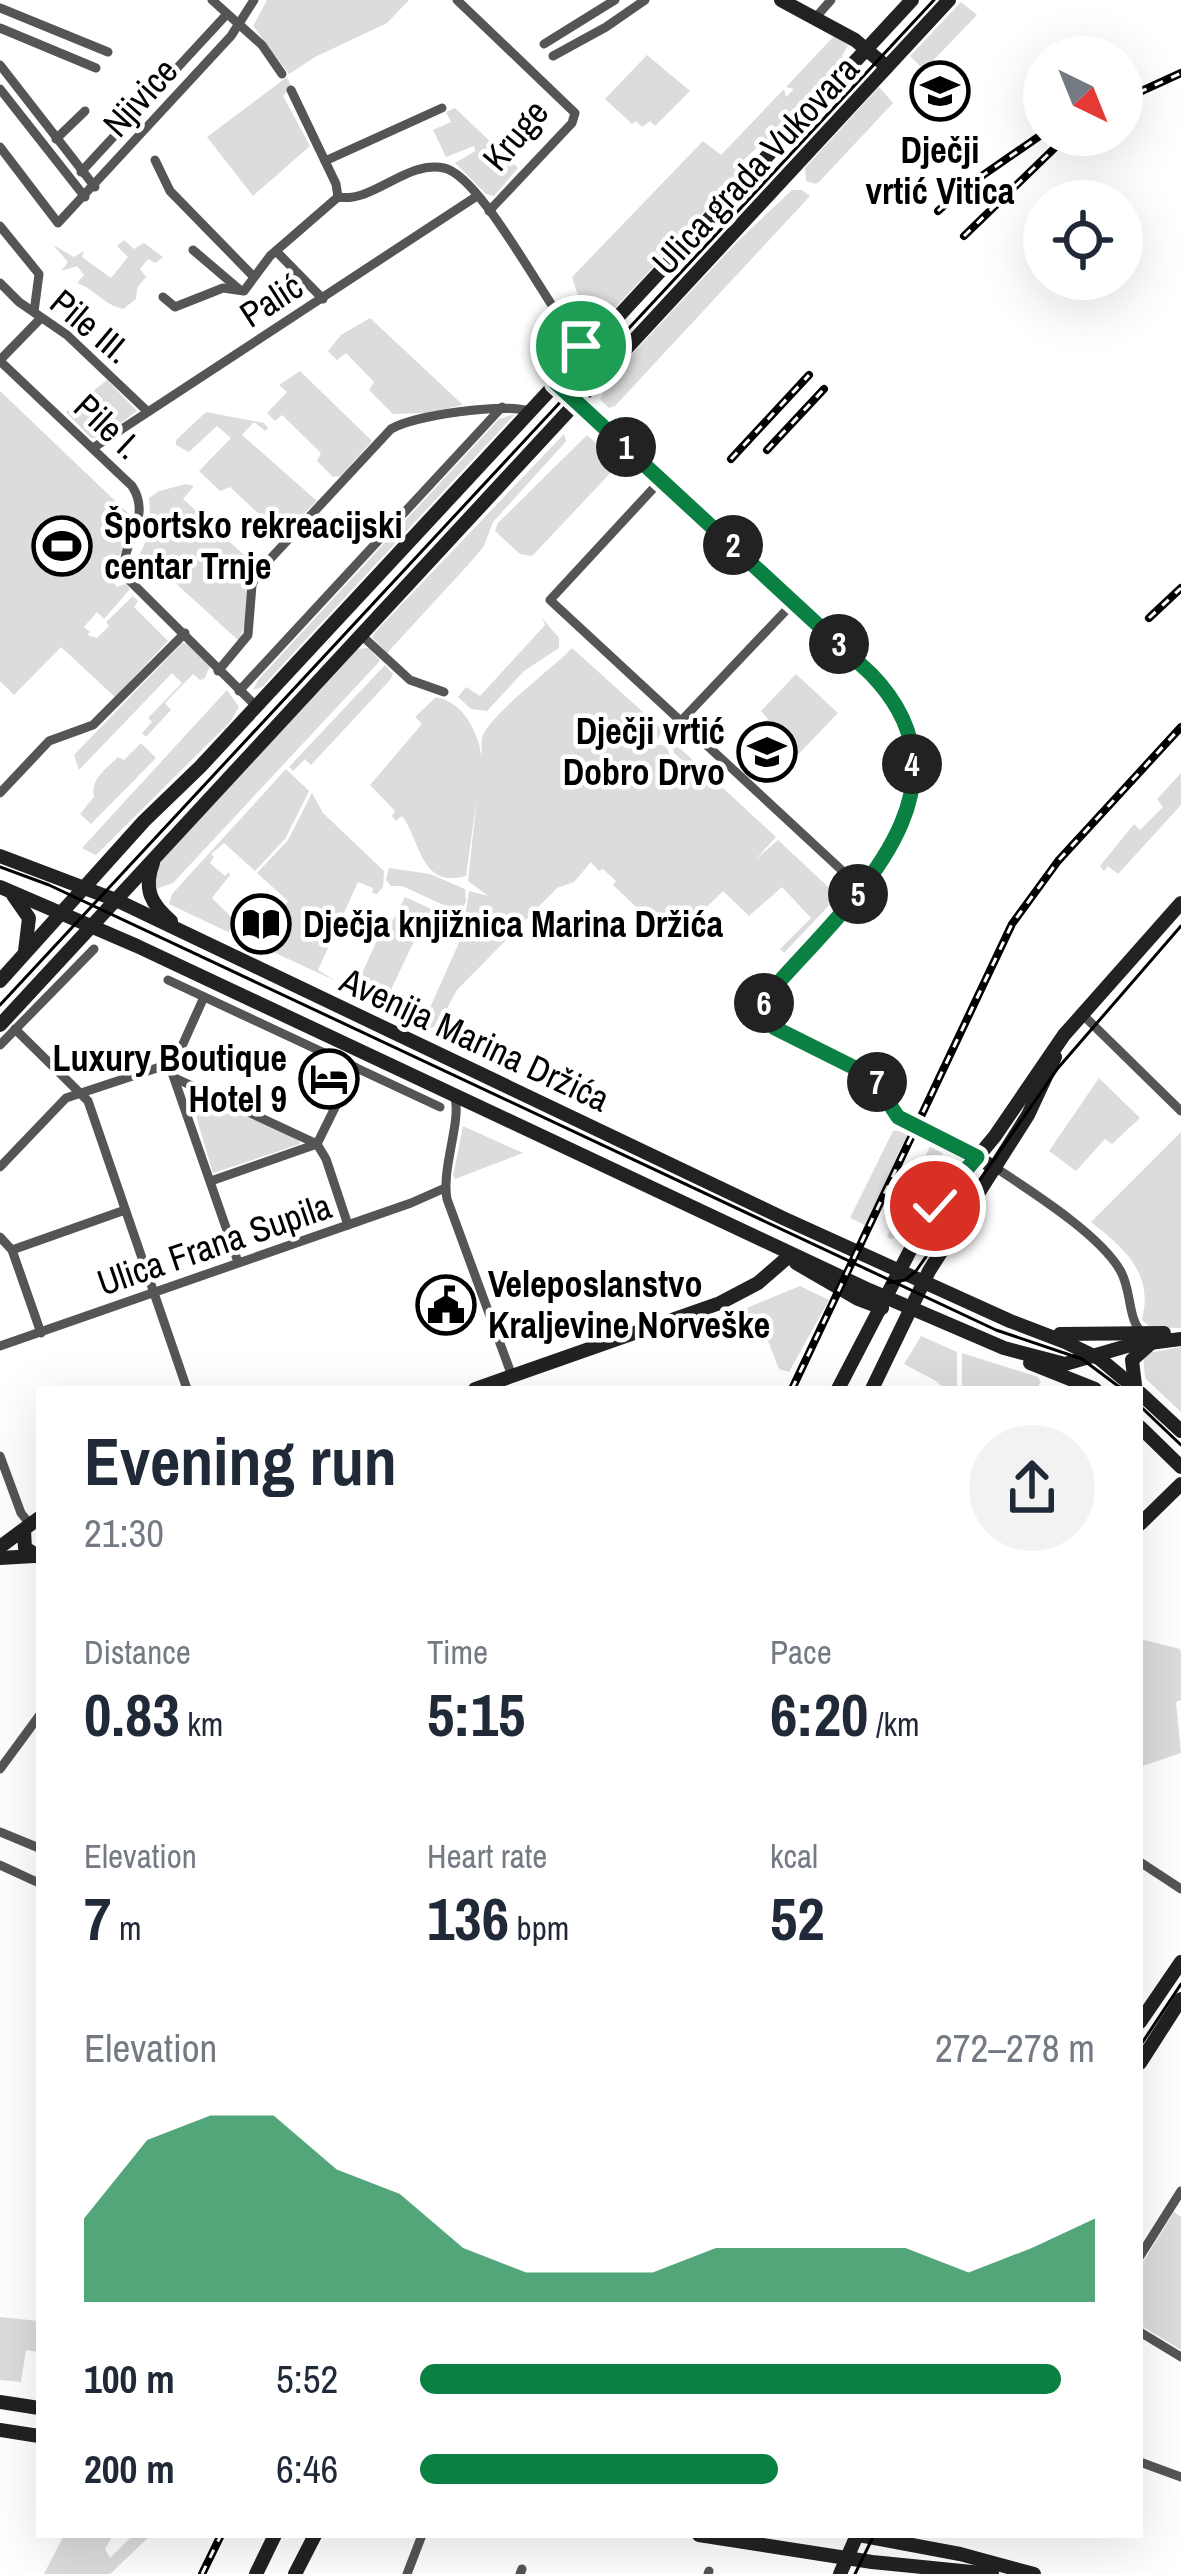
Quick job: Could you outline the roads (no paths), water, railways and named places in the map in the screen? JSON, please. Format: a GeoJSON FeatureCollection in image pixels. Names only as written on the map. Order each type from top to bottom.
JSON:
{"type":"FeatureCollection","features":[{"type":"Feature","properties":{"kind":"main road"},"geometry":{"type":"LineString","coordinates":[[781,0],[867,48],[887,67]]}},
{"type":"Feature","properties":{"kind":"main road","name":"Ulica grada Vukovara"},"geometry":{"type":"LineString","coordinates":[[0,981],[912,0]]}},
{"type":"Feature","properties":{"kind":"main road","name":"Ulica grada Vukovara"},"geometry":{"type":"LineString","coordinates":[[8,1027],[116,900],[359,634],[949,0]]}},
{"type":"Feature","properties":{"kind":"main road"},"geometry":{"type":"LineString","coordinates":[[556,383],[794,602],[881,685],[898,709],[911,747],[912,789],[905,819],[880,866],[770,992],[764,1016],[775,1028],[871,1076],[903,1120],[996,1168]]}},
{"type":"Feature","properties":{"kind":"main road"},"geometry":{"type":"LineString","coordinates":[[160,852],[149,875],[150,895],[159,911],[189,937]]}},
{"type":"Feature","properties":{"kind":"main road","name":"Avenija Marina Držića"},"geometry":{"type":"LineString","coordinates":[[0,856],[116,900],[897,1271],[1093,1355],[1132,1386]]}},
{"type":"Feature","properties":{"kind":"main road"},"geometry":{"type":"LineString","coordinates":[[2,888],[20,902],[29,918],[30,933],[22,957]]}},
{"type":"Feature","properties":{"kind":"main road","name":"Avenija Marina Držića"},"geometry":{"type":"LineString","coordinates":[[2,888],[763,1238],[881,1302],[911,1308],[1004,1348]]}},
{"type":"Feature","properties":{"kind":"main road"},"geometry":{"type":"LineString","coordinates":[[839,1386],[926,1218],[1082,1015],[1181,903]]}},
{"type":"Feature","properties":{"kind":"main road"},"geometry":{"type":"LineString","coordinates":[[873,1386],[923,1282],[1045,1083],[1061,1041]]}},
{"type":"Feature","properties":{"kind":"main road"},"geometry":{"type":"LineString","coordinates":[[763,1238],[788,1257],[881,1302]]}},
{"type":"Feature","properties":{"kind":"main road"},"geometry":{"type":"LineString","coordinates":[[484,1386],[734,1297],[788,1257]]}},
{"type":"Feature","properties":{"kind":"main road"},"geometry":{"type":"LineString","coordinates":[[1037,1330],[1147,1339],[1181,1336]]}},
{"type":"Feature","properties":{"kind":"main road"},"geometry":{"type":"LineString","coordinates":[[1004,1348],[1059,1363],[1147,1339]]}},
{"type":"Feature","properties":{"kind":"main road"},"geometry":{"type":"LineString","coordinates":[[1136,1386],[1132,1360],[1147,1339]]}},
{"type":"Feature","properties":{"kind":"main road"},"geometry":{"type":"LineString","coordinates":[[1004,1348],[1087,1386]]}},
{"type":"Feature","properties":{"kind":"main road","name":"Avenija Marina Držića"},"geometry":{"type":"LineString","coordinates":[[1143,1396],[1181,1431]]}},
{"type":"Feature","properties":{"kind":"main road"},"geometry":{"type":"LineString","coordinates":[[1143,1430],[1181,1467]]}},
{"type":"Feature","properties":{"kind":"main road"},"geometry":{"type":"LineString","coordinates":[[1143,1521],[1181,1484]]}},
{"type":"Feature","properties":{"kind":"main road"},"geometry":{"type":"LineString","coordinates":[[0,1547],[30,1524]]}},
{"type":"Feature","properties":{"kind":"main road"},"geometry":{"type":"LineString","coordinates":[[30,1524],[23,1542],[36,1557]]}},
{"type":"Feature","properties":{"kind":"main road"},"geometry":{"type":"LineString","coordinates":[[0,1558],[36,1557]]}},
{"type":"Feature","properties":{"kind":"main road"},"geometry":{"type":"LineString","coordinates":[[1143,2017],[1181,1962]]}},
{"type":"Feature","properties":{"kind":"main road"},"geometry":{"type":"LineString","coordinates":[[1143,2058],[1181,2000]]}},
{"type":"Feature","properties":{"kind":"main road"},"geometry":{"type":"LineString","coordinates":[[0,2402],[36,2408]]}},
{"type":"Feature","properties":{"kind":"main road"},"geometry":{"type":"LineString","coordinates":[[0,2430],[36,2436]]}},
{"type":"Feature","properties":{"kind":"main road"},"geometry":{"type":"LineString","coordinates":[[256,2574],[274,2538]]}},
{"type":"Feature","properties":{"kind":"main road"},"geometry":{"type":"LineString","coordinates":[[295,2574],[313,2538]]}},
{"type":"Feature","properties":{"kind":"main road"},"geometry":{"type":"LineString","coordinates":[[718,2538],[847,2558],[869,2568],[992,2574]]}},
{"type":"Feature","properties":{"kind":"main road"},"geometry":{"type":"LineString","coordinates":[[840,2574],[857,2538]]}},
{"type":"Feature","properties":{"kind":"main road"},"geometry":{"type":"LineString","coordinates":[[869,2568],[883,2538],[1034,2574]]}},
{"type":"Feature","properties":{"kind":"street"},"geometry":{"type":"LineString","coordinates":[[212,0],[270,54],[282,74]]}},
{"type":"Feature","properties":{"kind":"street","name":"Njivice"},"geometry":{"type":"LineString","coordinates":[[0,147],[58,223],[240,25],[254,0]]}},
{"type":"Feature","properties":{"kind":"street","name":"Kruge"},"geometry":{"type":"LineString","coordinates":[[457,0],[571,106],[575,116],[489,211]]}},
{"type":"Feature","properties":{"kind":"street"},"geometry":{"type":"LineString","coordinates":[[544,44],[615,0]]}},
{"type":"Feature","properties":{"kind":"street"},"geometry":{"type":"LineString","coordinates":[[553,56],[645,0]]}},
{"type":"Feature","properties":{"kind":"street"},"geometry":{"type":"LineString","coordinates":[[816,17],[831,0]]}},
{"type":"Feature","properties":{"kind":"street"},"geometry":{"type":"LineString","coordinates":[[0,8],[108,52]]}},
{"type":"Feature","properties":{"kind":"street"},"geometry":{"type":"LineString","coordinates":[[81,172],[226,14]]}},
{"type":"Feature","properties":{"kind":"street"},"geometry":{"type":"LineString","coordinates":[[0,28],[96,68]]}},
{"type":"Feature","properties":{"kind":"street"},"geometry":{"type":"LineString","coordinates":[[0,64],[95,187]]}},
{"type":"Feature","properties":{"kind":"street"},"geometry":{"type":"LineString","coordinates":[[0,89],[85,196]]}},
{"type":"Feature","properties":{"kind":"street"},"geometry":{"type":"LineString","coordinates":[[291,90],[337,184],[338,197]]}},
{"type":"Feature","properties":{"kind":"street"},"geometry":{"type":"LineString","coordinates":[[325,161],[442,108]]}},
{"type":"Feature","properties":{"kind":"street"},"geometry":{"type":"LineString","coordinates":[[56,139],[86,111]]}},
{"type":"Feature","properties":{"kind":"street"},"geometry":{"type":"LineString","coordinates":[[155,160],[174,196],[253,276]]}},
{"type":"Feature","properties":{"kind":"street"},"geometry":{"type":"LineString","coordinates":[[163,297],[175,307],[223,288],[247,290],[276,251],[338,197],[352,198],[411,172],[439,167],[453,172],[489,211],[586,351]]}},
{"type":"Feature","properties":{"kind":"street","name":"Palić"},"geometry":{"type":"LineString","coordinates":[[94,448],[477,196]]}},
{"type":"Feature","properties":{"kind":"street"},"geometry":{"type":"LineString","coordinates":[[0,226],[39,274],[38,315]]}},
{"type":"Feature","properties":{"kind":"street"},"geometry":{"type":"LineString","coordinates":[[193,250],[240,290]]}},
{"type":"Feature","properties":{"kind":"street"},"geometry":{"type":"LineString","coordinates":[[276,251],[323,298]]}},
{"type":"Feature","properties":{"kind":"street","name":"Pile III."},"geometry":{"type":"LineString","coordinates":[[0,283],[67,334],[147,411]]}},
{"type":"Feature","properties":{"kind":"street","name":"Pile I."},"geometry":{"type":"LineString","coordinates":[[38,315],[0,361],[132,486],[140,502],[139,524],[123,564],[125,576],[256,706]]}},
{"type":"Feature","properties":{"kind":"street"},"geometry":{"type":"LineString","coordinates":[[218,671],[248,635],[252,585],[258,572],[391,429],[502,407],[529,411]]}},
{"type":"Feature","properties":{"kind":"street"},"geometry":{"type":"LineString","coordinates":[[239,691],[502,407]]}},
{"type":"Feature","properties":{"kind":"street"},"geometry":{"type":"LineString","coordinates":[[662,479],[550,600],[862,889]]}},
{"type":"Feature","properties":{"kind":"street"},"geometry":{"type":"LineString","coordinates":[[680,722],[794,602]]}},
{"type":"Feature","properties":{"kind":"street"},"geometry":{"type":"LineString","coordinates":[[0,793],[49,741],[93,725],[184,633]]}},
{"type":"Feature","properties":{"kind":"street"},"geometry":{"type":"LineString","coordinates":[[359,634],[410,680],[444,692]]}},
{"type":"Feature","properties":{"kind":"street","name":"Ulica grada Vukovara"},"geometry":{"type":"LineString","coordinates":[[0,1045],[8,1027],[94,949]]}},
{"type":"Feature","properties":{"kind":"street"},"geometry":{"type":"LineString","coordinates":[[168,980],[440,1107]]}},
{"type":"Feature","properties":{"kind":"street"},"geometry":{"type":"LineString","coordinates":[[0,1167],[62,1101],[169,1064],[204,997]]}},
{"type":"Feature","properties":{"kind":"street"},"geometry":{"type":"LineString","coordinates":[[1082,1015],[1181,1111]]}},
{"type":"Feature","properties":{"kind":"street"},"geometry":{"type":"LineString","coordinates":[[8,1027],[82,1092],[186,1386]]}},
{"type":"Feature","properties":{"kind":"street"},"geometry":{"type":"LineString","coordinates":[[169,1064],[238,1262]]}},
{"type":"Feature","properties":{"kind":"street"},"geometry":{"type":"LineString","coordinates":[[211,1181],[317,1144],[355,1067]]}},
{"type":"Feature","properties":{"kind":"street"},"geometry":{"type":"LineString","coordinates":[[175,1078],[317,1144],[348,1225]]}},
{"type":"Feature","properties":{"kind":"street"},"geometry":{"type":"LineString","coordinates":[[454,1095],[458,1106],[445,1188],[467,1261],[512,1376]]}},
{"type":"Feature","properties":{"kind":"street"},"geometry":{"type":"LineString","coordinates":[[996,1168],[1111,1257],[1124,1278],[1135,1324],[1147,1339]]}},
{"type":"Feature","properties":{"kind":"street","name":"Ulica Frana Supila"},"geometry":{"type":"LineString","coordinates":[[0,1346],[445,1188]]}},
{"type":"Feature","properties":{"kind":"street"},"geometry":{"type":"LineString","coordinates":[[12,1250],[125,1210]]}},
{"type":"Feature","properties":{"kind":"street"},"geometry":{"type":"LineString","coordinates":[[0,1237],[12,1250],[40,1333]]}},
{"type":"Feature","properties":{"kind":"street"},"geometry":{"type":"LineString","coordinates":[[0,1456],[20,1513],[30,1524]]}},
{"type":"Feature","properties":{"kind":"street"},"geometry":{"type":"LineString","coordinates":[[0,1768],[36,1720]]}},
{"type":"Feature","properties":{"kind":"street"},"geometry":{"type":"LineString","coordinates":[[0,1832],[36,1847]]}},
{"type":"Feature","properties":{"kind":"street"},"geometry":{"type":"LineString","coordinates":[[1143,1864],[1181,1889]]}},
{"type":"Feature","properties":{"kind":"street"},"geometry":{"type":"LineString","coordinates":[[0,1865],[36,1882]]}},
{"type":"Feature","properties":{"kind":"street"},"geometry":{"type":"LineString","coordinates":[[1143,2252],[1179,2198]]}},
{"type":"Feature","properties":{"kind":"street"},"geometry":{"type":"LineString","coordinates":[[1143,2334],[1181,2357]]}},
{"type":"Feature","properties":{"kind":"street"},"geometry":{"type":"LineString","coordinates":[[1143,2463],[1181,2477]]}},
{"type":"Feature","properties":{"kind":"street"},"geometry":{"type":"LineString","coordinates":[[407,2574],[421,2538]]}},
{"type":"Feature","properties":{"kind":"tram line"},"geometry":{"type":"LineString","coordinates":[[0,1005],[934,0]]}},
{"type":"Feature","properties":{"kind":"tram line"},"geometry":{"type":"LineString","coordinates":[[0,867],[49,885],[996,1330],[1082,1359],[1118,1386]]}},
{"type":"Feature","properties":{"kind":"tram line"},"geometry":{"type":"LineString","coordinates":[[888,1283],[905,1280],[916,1271],[1058,1068],[1181,926]]}},
{"type":"Feature","properties":{"kind":"tram line"},"geometry":{"type":"LineString","coordinates":[[1143,1409],[1181,1445]]}},
{"type":"Feature","properties":{"kind":"tram line"},"geometry":{"type":"LineString","coordinates":[[1143,2041],[1181,1984]]}},
{"type":"Feature","properties":{"kind":"tram line"},"geometry":{"type":"LineString","coordinates":[[855,2574],[873,2538]]}},
{"type":"Feature","properties":{"kind":"railway"},"geometry":{"type":"LineString","coordinates":[[1143,90],[1181,73]]}},
{"type":"Feature","properties":{"kind":"railway"},"geometry":{"type":"LineString","coordinates":[[938,211],[1023,148]]}},
{"type":"Feature","properties":{"kind":"railway"},"geometry":{"type":"LineString","coordinates":[[964,236],[1046,156]]}},
{"type":"Feature","properties":{"kind":"railway"},"geometry":{"type":"LineString","coordinates":[[731,459],[809,375]]}},
{"type":"Feature","properties":{"kind":"railway"},"geometry":{"type":"LineString","coordinates":[[767,450],[824,389]]}},
{"type":"Feature","properties":{"kind":"railway"},"geometry":{"type":"LineString","coordinates":[[1149,618],[1181,588]]}},
{"type":"Feature","properties":{"kind":"railway"},"geometry":{"type":"LineString","coordinates":[[793,1386],[1012,924],[1058,861],[1181,727]]}},
{"type":"Feature","properties":{"kind":"railway"},"geometry":{"type":"LineString","coordinates":[[202,2574],[220,2538]]}},
{"type":"Feature","properties":{"kind":"place","name":"Dječji vrtić Vitica"},"geometry":{"type":"Point","coordinates":[940,91]}},
{"type":"Feature","properties":{"kind":"place","name":"Športsko rekreacijski centar Trnje"},"geometry":{"type":"Point","coordinates":[62,546]}},
{"type":"Feature","properties":{"kind":"place","name":"Dječji vrtić Dobro Drvo"},"geometry":{"type":"Point","coordinates":[767,752]}},
{"type":"Feature","properties":{"kind":"place","name":"Dječja knjižnica Marina Držića"},"geometry":{"type":"Point","coordinates":[261,924]}},
{"type":"Feature","properties":{"kind":"place","name":"Luxury Boutique Hotel 9"},"geometry":{"type":"Point","coordinates":[329,1079]}},
{"type":"Feature","properties":{"kind":"place","name":"Veleposlanstvo Kraljevine Norveške"},"geometry":{"type":"Point","coordinates":[446,1305]}}]}
